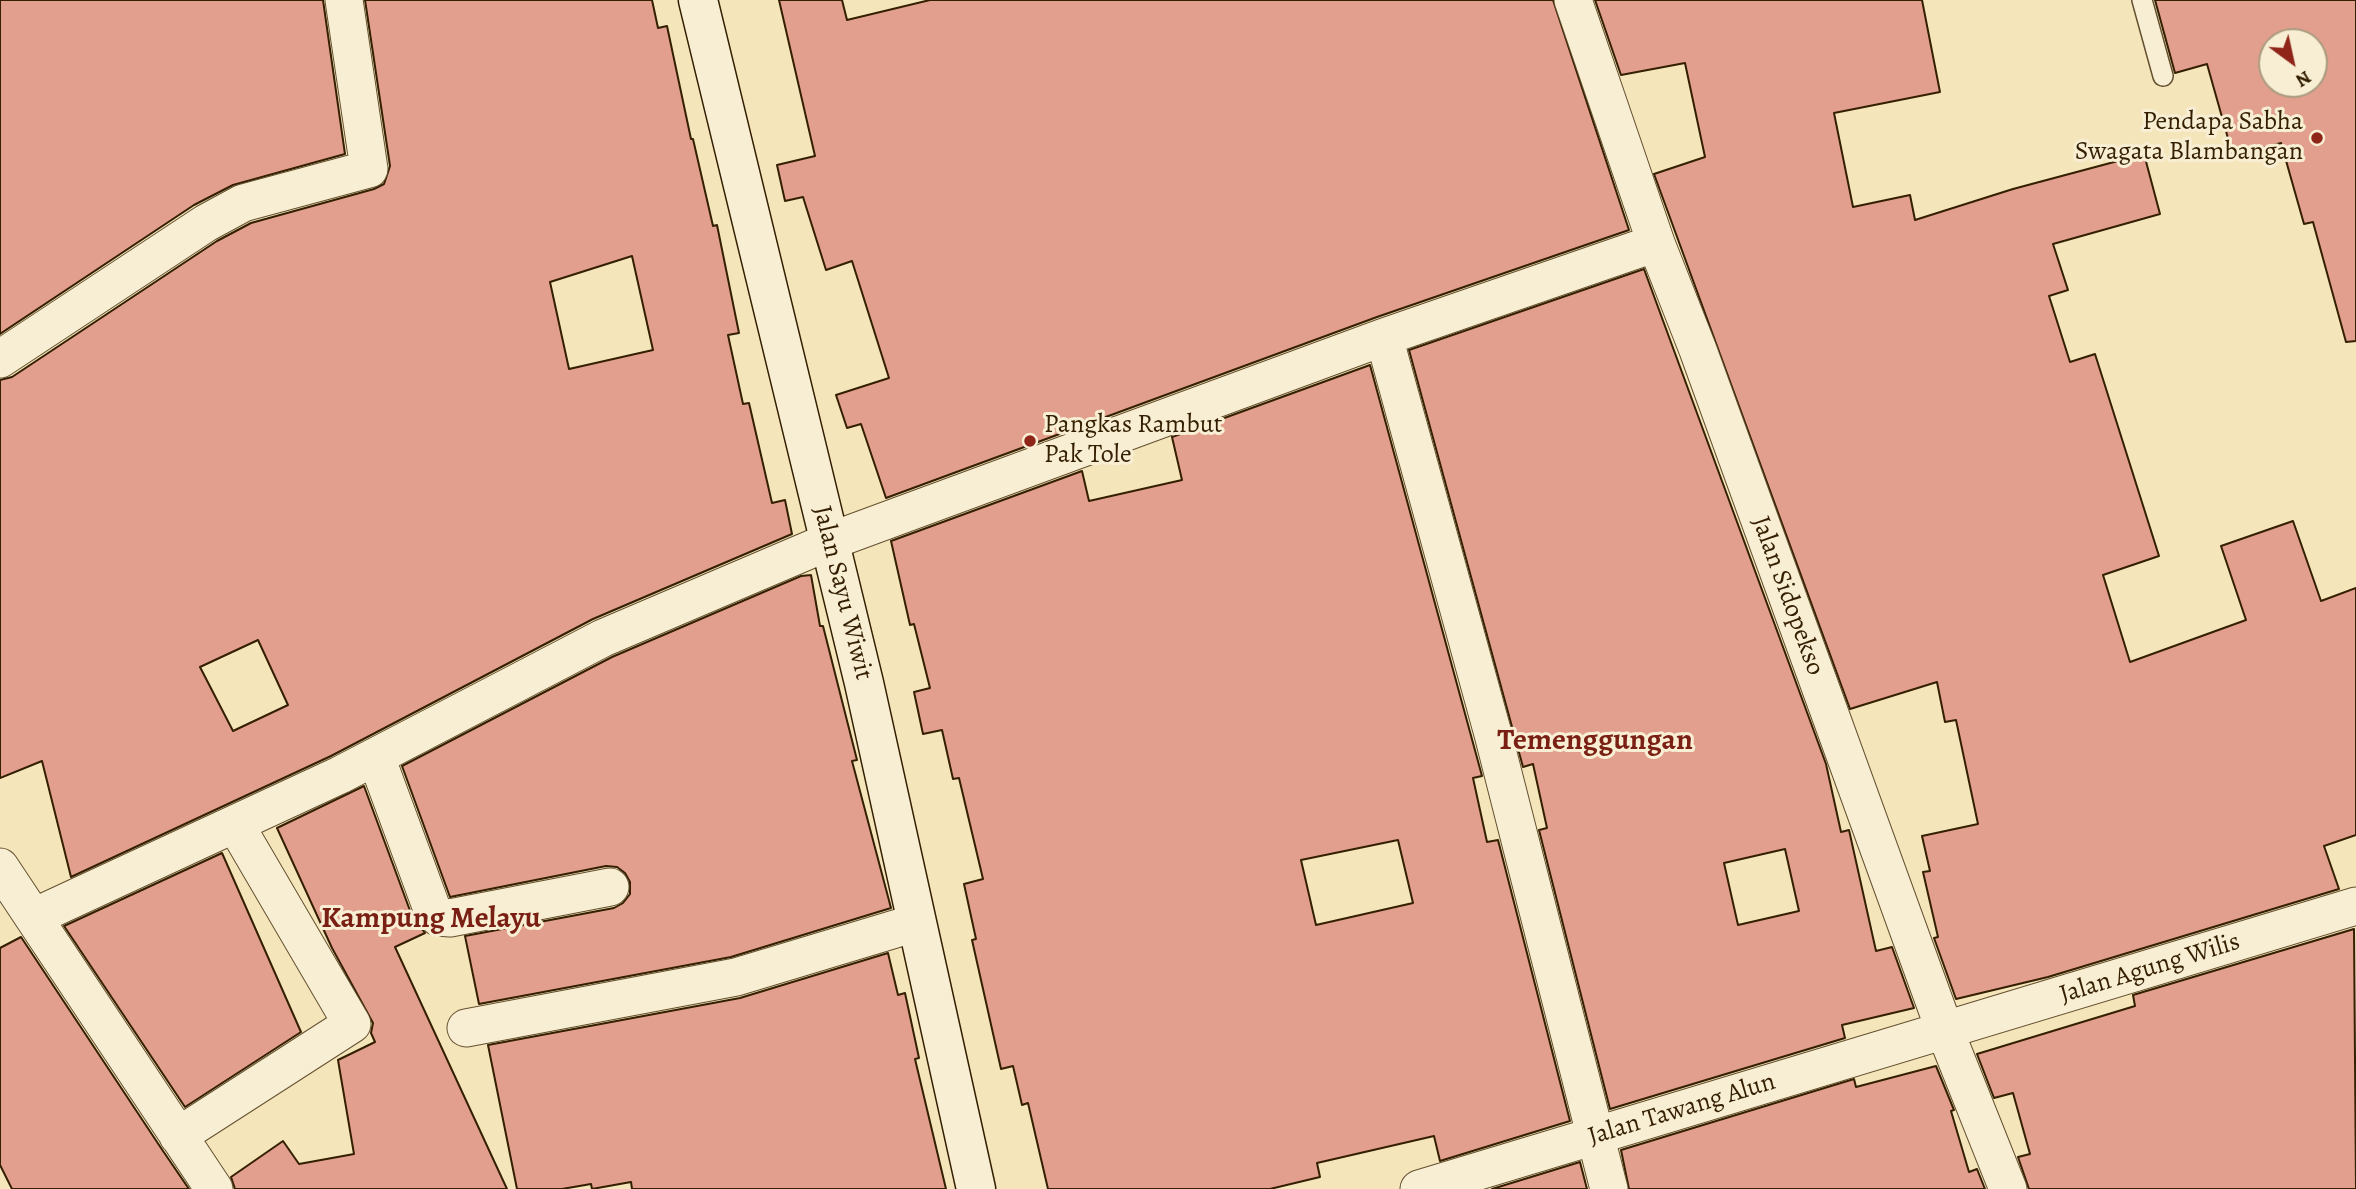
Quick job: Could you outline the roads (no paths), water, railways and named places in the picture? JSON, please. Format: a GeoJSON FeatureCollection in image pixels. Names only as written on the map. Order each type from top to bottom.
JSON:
{"type":"FeatureCollection","features":[{"type":"Feature","properties":{"kind":"main road","name":"Jalan Sayu Wiwit"},"geometry":{"type":"LineString","coordinates":[[698,0],[864,682],[915,923],[976,1189]]}},
{"type":"Feature","properties":{"kind":"street"},"geometry":{"type":"LineString","coordinates":[[0,359],[206,223],[243,203],[369,169],[344,0]]}},
{"type":"Feature","properties":{"kind":"street","name":"Jalan Sidopekso"},"geometry":{"type":"LineString","coordinates":[[1573,0],[1656,243],[1698,350],[1945,1031],[2008,1189]]}},
{"type":"Feature","properties":{"kind":"street"},"geometry":{"type":"LineString","coordinates":[[34,917],[376,757],[603,638],[828,542],[1384,337],[1656,243]]}},
{"type":"Feature","properties":{"kind":"street"},"geometry":{"type":"LineString","coordinates":[[1384,337],[1493,734],[1609,1189]]}},
{"type":"Feature","properties":{"kind":"street"},"geometry":{"type":"LineString","coordinates":[[376,757],[432,909],[438,918],[450,918],[610,887]]}},
{"type":"Feature","properties":{"kind":"street"},"geometry":{"type":"LineString","coordinates":[[178,1136],[352,1024],[235,824]]}},
{"type":"Feature","properties":{"kind":"street"},"geometry":{"type":"LineString","coordinates":[[0,867],[214,1189]]}},
{"type":"Feature","properties":{"kind":"street","name":"Jalan Agung Wilis"},"geometry":{"type":"LineString","coordinates":[[1945,1031],[2356,906]]}},
{"type":"Feature","properties":{"kind":"street"},"geometry":{"type":"LineString","coordinates":[[466,1028],[736,977],[915,923]]}},
{"type":"Feature","properties":{"kind":"street","name":"Jalan Tawang Alun"},"geometry":{"type":"LineString","coordinates":[[1419,1189],[1945,1031]]}},
{"type":"Feature","properties":{"kind":"lane"},"geometry":{"type":"LineString","coordinates":[[2143,0],[2163,76]]}},
{"type":"Feature","properties":{"kind":"place","name":"Pendapa Sabha Swagata Blambangan"},"geometry":{"type":"Point","coordinates":[2317,138]}},
{"type":"Feature","properties":{"kind":"place","name":"Pangkas Rambut Pak Tole"},"geometry":{"type":"Point","coordinates":[1030,441]}},
{"type":"Feature","properties":{"kind":"district","name":"Temenggungan"},"geometry":{"type":"Point","coordinates":[1595,742]}},
{"type":"Feature","properties":{"kind":"district","name":"Kampung Melayu"},"geometry":{"type":"Point","coordinates":[431,920]}}]}
